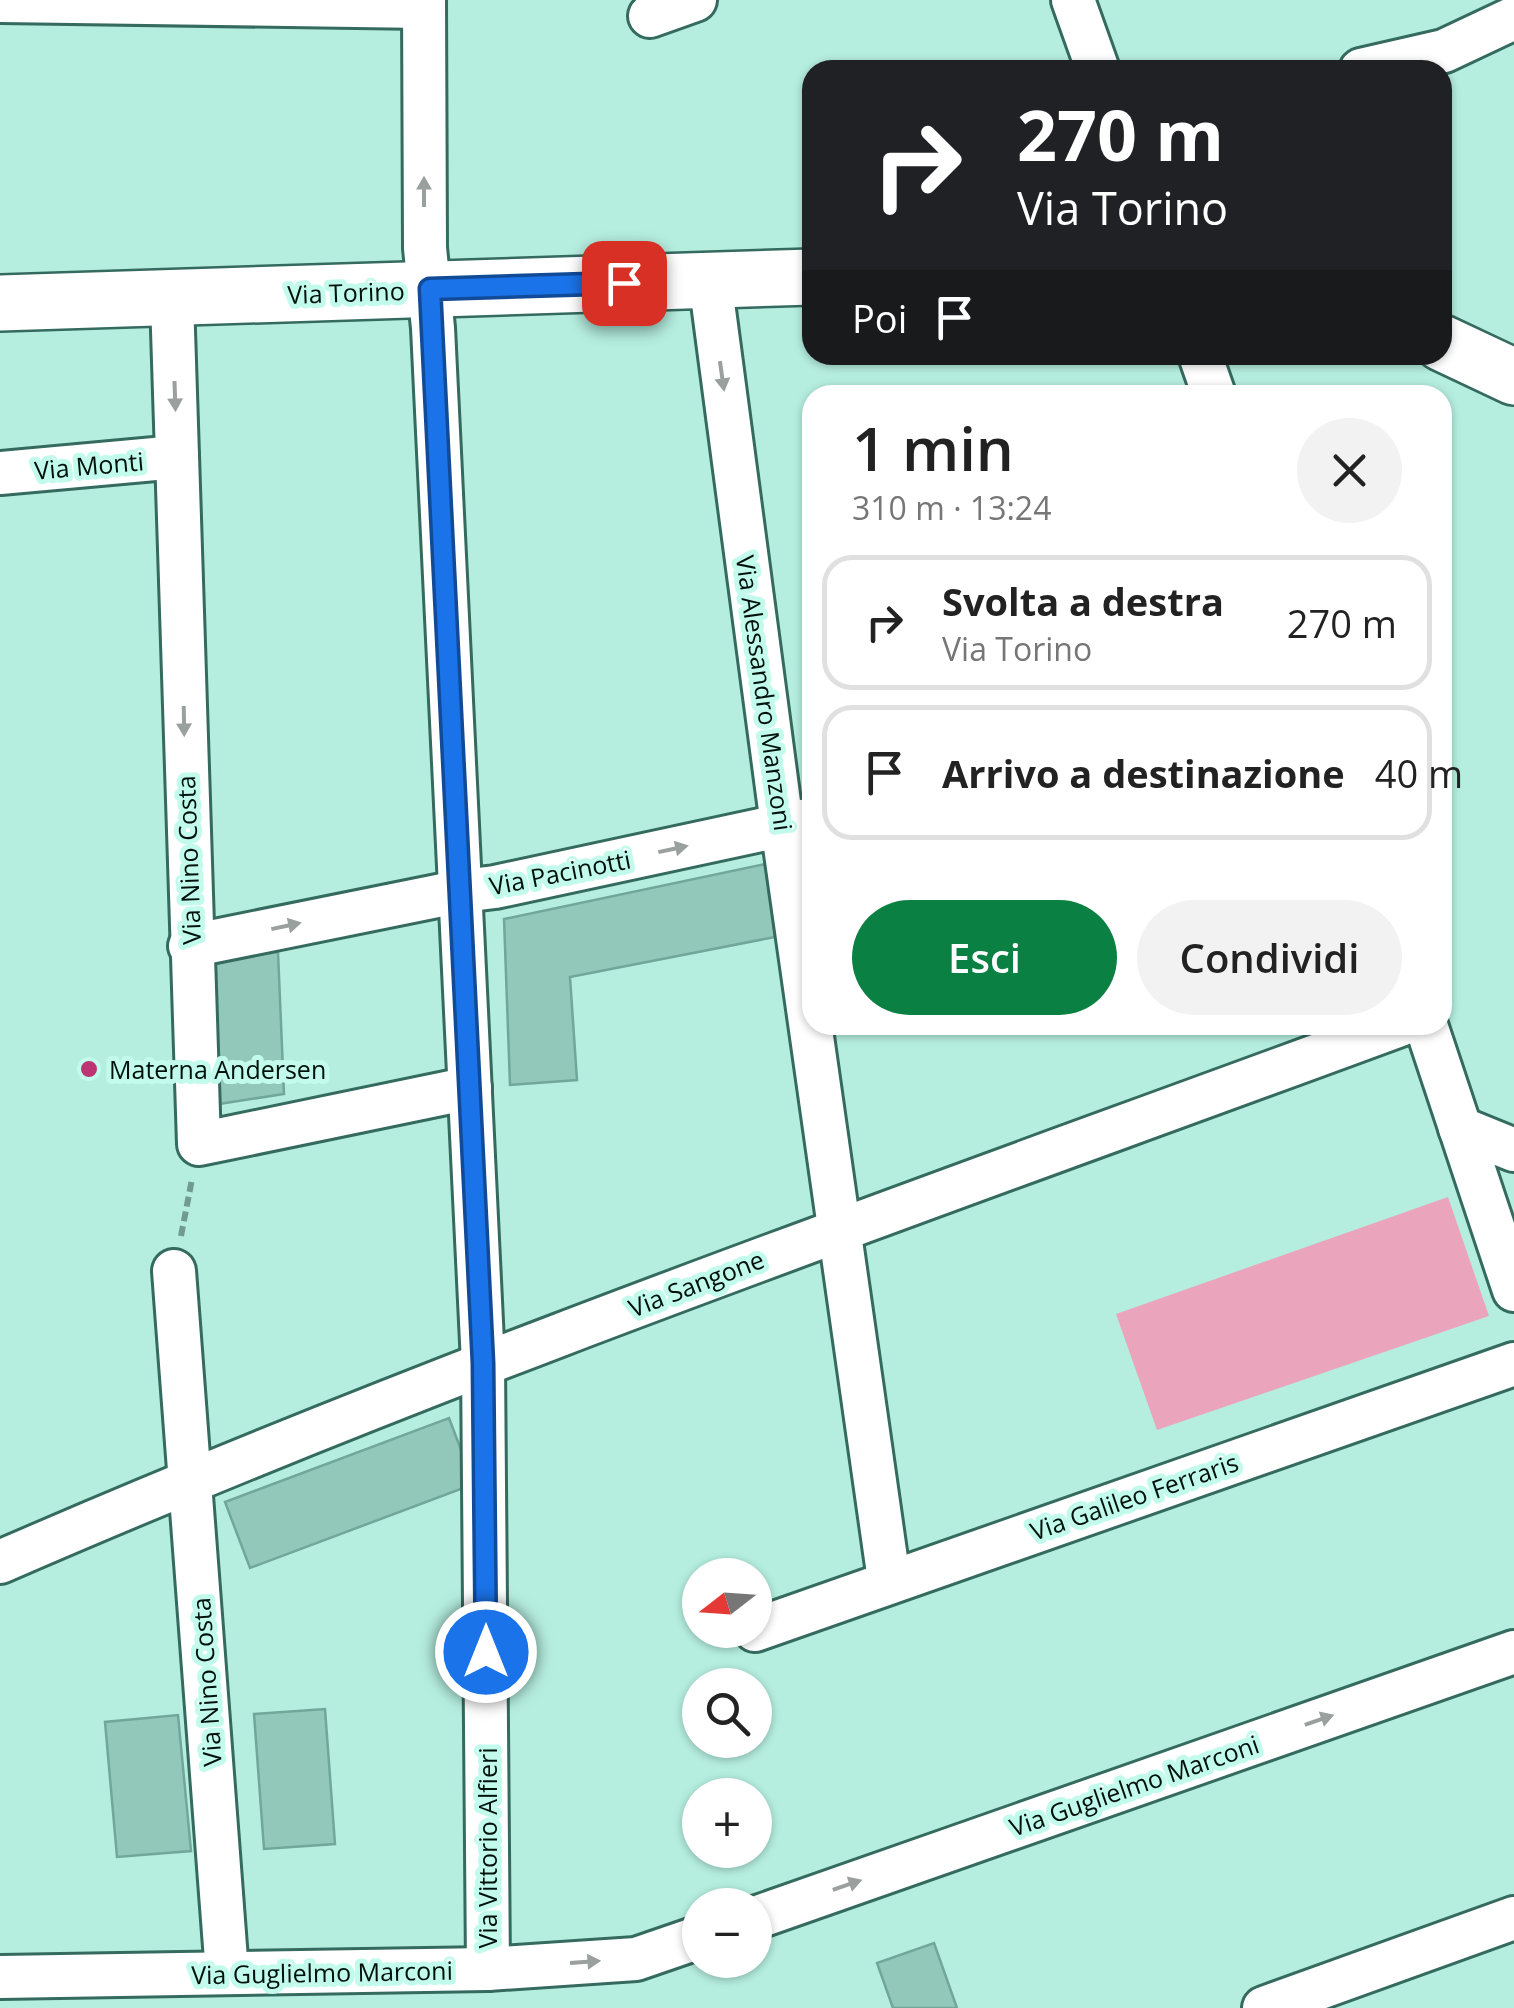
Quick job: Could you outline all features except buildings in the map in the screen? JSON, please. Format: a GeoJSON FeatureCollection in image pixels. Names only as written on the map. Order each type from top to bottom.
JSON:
{"type":"FeatureCollection","features":[{"type":"Feature","properties":{"kind":"main road","name":"Via Torino"},"geometry":{"type":"LineString","coordinates":[[0,303],[802,277]]}},
{"type":"Feature","properties":{"kind":"main road"},"geometry":{"type":"LineString","coordinates":[[1452,349],[1514,377]]}},
{"type":"Feature","properties":{"kind":"street"},"geometry":{"type":"LineString","coordinates":[[650,16],[695,0]]}},
{"type":"Feature","properties":{"kind":"street"},"geometry":{"type":"LineString","coordinates":[[1073,0],[1094,60]]}},
{"type":"Feature","properties":{"kind":"street"},"geometry":{"type":"LineString","coordinates":[[0,1],[424,4]]}},
{"type":"Feature","properties":{"kind":"street","name":"Via Vittorio Alfieri"},"geometry":{"type":"LineString","coordinates":[[424,4],[425,248],[462,891],[483,1363],[488,1968]]}},
{"type":"Feature","properties":{"kind":"street"},"geometry":{"type":"LineString","coordinates":[[1405,60],[1444,51],[1514,18]]}},
{"type":"Feature","properties":{"kind":"street","name":"Via Alessandro Manzoni"},"geometry":{"type":"LineString","coordinates":[[710,280],[802,868]]}},
{"type":"Feature","properties":{"kind":"street","name":"Via Nino Costa"},"geometry":{"type":"LineString","coordinates":[[172,298],[199,1144]]}},
{"type":"Feature","properties":{"kind":"street","name":"Via Monti"},"geometry":{"type":"LineString","coordinates":[[0,473],[177,457]]}},
{"type":"Feature","properties":{"kind":"street","name":"Via Pacinotti"},"geometry":{"type":"LineString","coordinates":[[190,946],[462,891],[495,888],[797,822]]}},
{"type":"Feature","properties":{"kind":"street","name":"Via Alessandro Manzoni"},"geometry":{"type":"LineString","coordinates":[[820,1035],[841,1229],[889,1580]]}},
{"type":"Feature","properties":{"kind":"street","name":"Via Sangone"},"geometry":{"type":"LineString","coordinates":[[0,1562],[192,1478],[483,1363],[1373,1035]]}},
{"type":"Feature","properties":{"kind":"street"},"geometry":{"type":"LineString","coordinates":[[1429,1035],[1514,1290]]}},
{"type":"Feature","properties":{"kind":"street"},"geometry":{"type":"LineString","coordinates":[[199,1144],[470,1088]]}},
{"type":"Feature","properties":{"kind":"street"},"geometry":{"type":"LineString","coordinates":[[1460,1128],[1514,1150]]}},
{"type":"Feature","properties":{"kind":"street","name":"Via Nino Costa"},"geometry":{"type":"LineString","coordinates":[[174,1271],[227,1973]]}},
{"type":"Feature","properties":{"kind":"street","name":"Via Galileo Ferraris"},"geometry":{"type":"LineString","coordinates":[[772,1623],[1514,1364]]}},
{"type":"Feature","properties":{"kind":"street","name":"Via Guglielmo Marconi"},"geometry":{"type":"LineString","coordinates":[[772,1912],[1514,1652]]}},
{"type":"Feature","properties":{"kind":"street"},"geometry":{"type":"LineString","coordinates":[[1264,2008],[1514,1918]]}},
{"type":"Feature","properties":{"kind":"street","name":"Via Guglielmo Marconi"},"geometry":{"type":"LineString","coordinates":[[0,1977],[488,1968],[636,1959],[682,1943]]}},
{"type":"Feature","properties":{"kind":"path"},"geometry":{"type":"LineString","coordinates":[[174,1271],[199,1144]]}},
{"type":"Feature","properties":{"kind":"shaded area"},"geometry":{"type":"Polygon","coordinates":[[[1448,1197],[1489,1316],[1157,1430],[1116,1314],[1448,1197]]]}},
{"type":"Feature","properties":{"kind":"place","name":"Materna Andersen"},"geometry":{"type":"Point","coordinates":[89,1069]}},
{"type":"Feature","properties":{"kind":"route"},"geometry":{"type":"LineString","coordinates":[[486,1652],[483,1363],[430,289],[624,283]]}}]}
